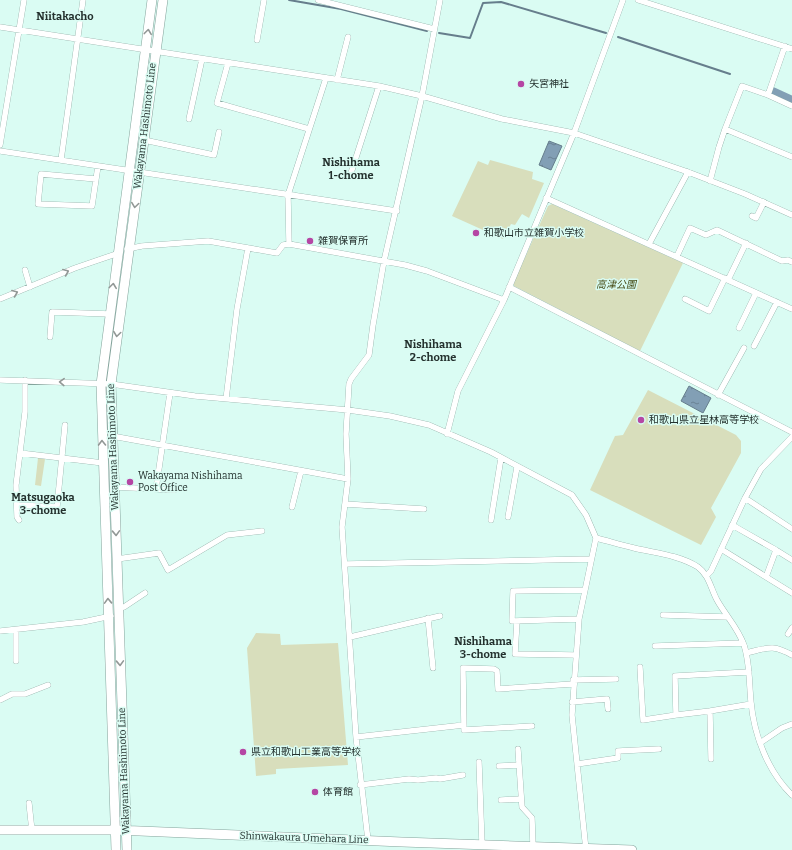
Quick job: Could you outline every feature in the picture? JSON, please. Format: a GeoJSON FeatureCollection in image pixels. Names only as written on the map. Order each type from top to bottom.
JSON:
{"type":"FeatureCollection","features":[{"type":"Feature","properties":{"kind":"main road","name":"Wakayama Hashimoto Line"},"geometry":{"type":"LineString","coordinates":[[127,850],[112,436],[106,384],[129,248],[144,140],[152,0]]}},
{"type":"Feature","properties":{"kind":"main road","name":"Wakayama Hashimoto Line"},"geometry":{"type":"LineString","coordinates":[[116,850],[103,463],[106,384],[110,314],[129,171],[150,51],[163,0]]}},
{"type":"Feature","properties":{"kind":"main road","name":"Shinwakaura Umehara Line"},"geometry":{"type":"LineString","coordinates":[[0,830],[126,830],[368,840],[402,846],[482,844],[632,850]]}},
{"type":"Feature","properties":{"kind":"street"},"geometry":{"type":"LineString","coordinates":[[0,145],[24,0]]}},
{"type":"Feature","properties":{"kind":"street"},"geometry":{"type":"LineString","coordinates":[[61,160],[83,0]]}},
{"type":"Feature","properties":{"kind":"street"},"geometry":{"type":"LineString","coordinates":[[257,40],[264,0]]}},
{"type":"Feature","properties":{"kind":"street"},"geometry":{"type":"LineString","coordinates":[[318,0],[340,2],[434,29]]}},
{"type":"Feature","properties":{"kind":"street"},"geometry":{"type":"LineString","coordinates":[[368,840],[360,785],[356,737],[342,527],[348,479],[346,434],[348,410],[351,379],[369,355],[372,325],[384,261],[397,211],[422,96],[440,0]]}},
{"type":"Feature","properties":{"kind":"street"},"geometry":{"type":"LineString","coordinates":[[447,434],[458,391],[504,300],[574,133],[623,0]]}},
{"type":"Feature","properties":{"kind":"street"},"geometry":{"type":"LineString","coordinates":[[638,0],[792,49]]}},
{"type":"Feature","properties":{"kind":"street"},"geometry":{"type":"LineString","coordinates":[[0,27],[379,86],[422,96],[502,119],[574,133],[688,172],[764,202],[792,215]]}},
{"type":"Feature","properties":{"kind":"street"},"geometry":{"type":"LineString","coordinates":[[337,80],[348,37]]}},
{"type":"Feature","properties":{"kind":"street"},"geometry":{"type":"LineString","coordinates":[[768,95],[785,46]]}},
{"type":"Feature","properties":{"kind":"street"},"geometry":{"type":"LineString","coordinates":[[189,119],[202,59]]}},
{"type":"Feature","properties":{"kind":"street"},"geometry":{"type":"LineString","coordinates":[[228,63],[218,103],[309,129]]}},
{"type":"Feature","properties":{"kind":"street"},"geometry":{"type":"LineString","coordinates":[[289,244],[288,195],[326,78]]}},
{"type":"Feature","properties":{"kind":"street"},"geometry":{"type":"LineString","coordinates":[[351,174],[379,86]]}},
{"type":"Feature","properties":{"kind":"street"},"geometry":{"type":"LineString","coordinates":[[710,181],[718,147],[742,86],[768,95],[792,106]]}},
{"type":"Feature","properties":{"kind":"street"},"geometry":{"type":"LineString","coordinates":[[725,129],[792,157]]}},
{"type":"Feature","properties":{"kind":"street"},"geometry":{"type":"LineString","coordinates":[[144,140],[214,155],[219,132]]}},
{"type":"Feature","properties":{"kind":"street"},"geometry":{"type":"LineString","coordinates":[[0,151],[397,211]]}},
{"type":"Feature","properties":{"kind":"street"},"geometry":{"type":"LineString","coordinates":[[96,179],[42,174],[38,204],[92,206],[98,166]]}},
{"type":"Feature","properties":{"kind":"street"},"geometry":{"type":"LineString","coordinates":[[649,244],[688,172]]}},
{"type":"Feature","properties":{"kind":"street"},"geometry":{"type":"LineString","coordinates":[[546,198],[792,309]]}},
{"type":"Feature","properties":{"kind":"street"},"geometry":{"type":"LineString","coordinates":[[752,216],[756,218],[764,202]]}},
{"type":"Feature","properties":{"kind":"street"},"geometry":{"type":"LineString","coordinates":[[677,256],[690,228],[706,235],[717,230],[782,262],[788,260],[792,262]]}},
{"type":"Feature","properties":{"kind":"street"},"geometry":{"type":"LineString","coordinates":[[0,299],[75,268],[117,254],[129,248],[208,241],[277,252],[283,245],[289,244],[384,261],[427,271],[504,300]]}},
{"type":"Feature","properties":{"kind":"street"},"geometry":{"type":"LineString","coordinates":[[685,299],[709,311],[746,243]]}},
{"type":"Feature","properties":{"kind":"street"},"geometry":{"type":"LineString","coordinates":[[226,398],[236,309],[248,248]]}},
{"type":"Feature","properties":{"kind":"street"},"geometry":{"type":"LineString","coordinates":[[25,270],[30,287]]}},
{"type":"Feature","properties":{"kind":"street"},"geometry":{"type":"LineString","coordinates":[[509,288],[792,432]]}},
{"type":"Feature","properties":{"kind":"street"},"geometry":{"type":"LineString","coordinates":[[739,328],[756,293]]}},
{"type":"Feature","properties":{"kind":"street"},"geometry":{"type":"LineString","coordinates":[[754,346],[777,302]]}},
{"type":"Feature","properties":{"kind":"street"},"geometry":{"type":"LineString","coordinates":[[50,337],[52,312],[110,314]]}},
{"type":"Feature","properties":{"kind":"street"},"geometry":{"type":"LineString","coordinates":[[718,395],[744,348]]}},
{"type":"Feature","properties":{"kind":"street"},"geometry":{"type":"LineString","coordinates":[[0,380],[106,384],[348,410],[390,416],[429,425],[501,458],[572,495],[586,515],[596,538],[579,619],[572,702],[586,849]]}},
{"type":"Feature","properties":{"kind":"street"},"geometry":{"type":"LineString","coordinates":[[19,520],[17,516],[16,485],[25,412],[25,380]]}},
{"type":"Feature","properties":{"kind":"street"},"geometry":{"type":"LineString","coordinates":[[156,489],[170,392]]}},
{"type":"Feature","properties":{"kind":"street"},"geometry":{"type":"LineString","coordinates":[[17,505],[57,507],[66,425]]}},
{"type":"Feature","properties":{"kind":"street"},"geometry":{"type":"LineString","coordinates":[[112,436],[348,479]]}},
{"type":"Feature","properties":{"kind":"street"},"geometry":{"type":"LineString","coordinates":[[707,575],[712,571],[732,525],[761,469],[792,437]]}},
{"type":"Feature","properties":{"kind":"street"},"geometry":{"type":"LineString","coordinates":[[20,453],[103,463]]}},
{"type":"Feature","properties":{"kind":"street"},"geometry":{"type":"LineString","coordinates":[[491,520],[501,458]]}},
{"type":"Feature","properties":{"kind":"street"},"geometry":{"type":"LineString","coordinates":[[508,518],[517,467]]}},
{"type":"Feature","properties":{"kind":"street"},"geometry":{"type":"LineString","coordinates":[[292,507],[301,471]]}},
{"type":"Feature","properties":{"kind":"street"},"geometry":{"type":"LineString","coordinates":[[114,487],[174,490]]}},
{"type":"Feature","properties":{"kind":"street"},"geometry":{"type":"LineString","coordinates":[[745,498],[792,529]]}},
{"type":"Feature","properties":{"kind":"street"},"geometry":{"type":"LineString","coordinates":[[345,504],[424,509]]}},
{"type":"Feature","properties":{"kind":"street"},"geometry":{"type":"LineString","coordinates":[[732,525],[792,560]]}},
{"type":"Feature","properties":{"kind":"street"},"geometry":{"type":"LineString","coordinates":[[117,559],[159,553],[168,570],[227,535],[262,531]]}},
{"type":"Feature","properties":{"kind":"street"},"geometry":{"type":"LineString","coordinates":[[596,538],[676,557],[698,567],[707,575],[712,590],[744,644],[749,672],[754,725],[760,743],[772,768],[786,789],[792,795]]}},
{"type":"Feature","properties":{"kind":"street"},"geometry":{"type":"LineString","coordinates":[[721,549],[792,593]]}},
{"type":"Feature","properties":{"kind":"street"},"geometry":{"type":"LineString","coordinates":[[766,577],[776,550]]}},
{"type":"Feature","properties":{"kind":"street"},"geometry":{"type":"LineString","coordinates":[[345,564],[591,559]]}},
{"type":"Feature","properties":{"kind":"street"},"geometry":{"type":"LineString","coordinates":[[579,619],[512,621],[513,591],[584,590]]}},
{"type":"Feature","properties":{"kind":"street"},"geometry":{"type":"LineString","coordinates":[[0,631],[83,622],[109,616],[118,612],[145,593]]}},
{"type":"Feature","properties":{"kind":"street"},"geometry":{"type":"LineString","coordinates":[[663,615],[727,617]]}},
{"type":"Feature","properties":{"kind":"street"},"geometry":{"type":"LineString","coordinates":[[350,636],[440,616]]}},
{"type":"Feature","properties":{"kind":"street"},"geometry":{"type":"LineString","coordinates":[[428,618],[433,668]]}},
{"type":"Feature","properties":{"kind":"street"},"geometry":{"type":"LineString","coordinates":[[517,620],[515,654],[575,655]]}},
{"type":"Feature","properties":{"kind":"street"},"geometry":{"type":"LineString","coordinates":[[788,634],[792,628]]}},
{"type":"Feature","properties":{"kind":"street"},"geometry":{"type":"LineString","coordinates":[[16,630],[16,661]]}},
{"type":"Feature","properties":{"kind":"street"},"geometry":{"type":"LineString","coordinates":[[655,646],[744,644]]}},
{"type":"Feature","properties":{"kind":"street"},"geometry":{"type":"LineString","coordinates":[[746,653],[773,647],[779,648],[792,656]]}},
{"type":"Feature","properties":{"kind":"street"},"geometry":{"type":"LineString","coordinates":[[640,667],[643,720],[751,704]]}},
{"type":"Feature","properties":{"kind":"street"},"geometry":{"type":"LineString","coordinates":[[532,726],[464,730],[463,668],[494,668],[497,671],[498,689],[616,679]]}},
{"type":"Feature","properties":{"kind":"street"},"geometry":{"type":"LineString","coordinates":[[676,715],[675,676],[749,672]]}},
{"type":"Feature","properties":{"kind":"street"},"geometry":{"type":"LineString","coordinates":[[0,700],[12,694],[26,694],[48,685]]}},
{"type":"Feature","properties":{"kind":"street"},"geometry":{"type":"LineString","coordinates":[[572,702],[607,699],[608,710]]}},
{"type":"Feature","properties":{"kind":"street"},"geometry":{"type":"LineString","coordinates":[[710,711],[711,759]]}},
{"type":"Feature","properties":{"kind":"street"},"geometry":{"type":"LineString","coordinates":[[760,743],[782,728],[792,724]]}},
{"type":"Feature","properties":{"kind":"street"},"geometry":{"type":"LineString","coordinates":[[356,737],[464,725]]}},
{"type":"Feature","properties":{"kind":"street"},"geometry":{"type":"LineString","coordinates":[[518,749],[522,807],[532,818],[533,846]]}},
{"type":"Feature","properties":{"kind":"street"},"geometry":{"type":"LineString","coordinates":[[577,764],[618,758],[618,751],[659,749]]}},
{"type":"Feature","properties":{"kind":"street"},"geometry":{"type":"LineString","coordinates":[[479,762],[482,844]]}},
{"type":"Feature","properties":{"kind":"street"},"geometry":{"type":"LineString","coordinates":[[499,766],[519,765]]}},
{"type":"Feature","properties":{"kind":"street"},"geometry":{"type":"LineString","coordinates":[[360,785],[409,779],[440,779],[464,775]]}},
{"type":"Feature","properties":{"kind":"street"},"geometry":{"type":"LineString","coordinates":[[501,800],[521,799]]}},
{"type":"Feature","properties":{"kind":"street"},"geometry":{"type":"LineString","coordinates":[[29,803],[32,831]]}},
{"type":"Feature","properties":{"kind":"green space"},"geometry":{"type":"Polygon","coordinates":[[[490,160],[533,172],[532,179],[544,183],[529,218],[522,214],[515,225],[511,224],[503,239],[452,216],[478,161],[488,165],[490,160]]]}},
{"type":"Feature","properties":{"kind":"green space","name":"高津公園"},"geometry":{"type":"Polygon","coordinates":[[[552,204],[683,263],[640,351],[514,286],[514,282],[548,206],[552,204]]]}},
{"type":"Feature","properties":{"kind":"green space"},"geometry":{"type":"Polygon","coordinates":[[[648,390],[736,435],[741,441],[741,453],[711,508],[716,517],[701,545],[590,490],[615,436],[623,435],[648,390]]]}},
{"type":"Feature","properties":{"kind":"green space"},"geometry":{"type":"Polygon","coordinates":[[[38,458],[45,459],[41,486],[35,485],[38,458]]]}},
{"type":"Feature","properties":{"kind":"green space"},"geometry":{"type":"Polygon","coordinates":[[[256,633],[280,634],[281,645],[338,643],[348,765],[276,769],[276,774],[256,776],[247,648],[256,633]]]}},
{"type":"Feature","properties":{"kind":"water"},"geometry":{"type":"Polygon","coordinates":[[[549,141],[562,146],[551,170],[539,165],[549,141]]]}},
{"type":"Feature","properties":{"kind":"water"},"geometry":{"type":"Polygon","coordinates":[[[689,386],[711,398],[703,413],[681,401],[689,386]]]}},
{"type":"Feature","properties":{"kind":"waterway"},"geometry":{"type":"LineString","coordinates":[[289,0],[341,9],[427,31]]}},
{"type":"Feature","properties":{"kind":"waterway"},"geometry":{"type":"LineString","coordinates":[[439,33],[470,38],[483,3],[501,2],[606,33]]}},
{"type":"Feature","properties":{"kind":"waterway"},"geometry":{"type":"LineString","coordinates":[[618,37],[730,74]]}},
{"type":"Feature","properties":{"kind":"waterway"},"geometry":{"type":"LineString","coordinates":[[772,93],[792,102]]}},
{"type":"Feature","properties":{"kind":"place","name":"矢宮神社"},"geometry":{"type":"Point","coordinates":[521,84]}},
{"type":"Feature","properties":{"kind":"place","name":"和歌山市立雑賀小学校"},"geometry":{"type":"Point","coordinates":[476,233]}},
{"type":"Feature","properties":{"kind":"place","name":"雑賀保育所"},"geometry":{"type":"Point","coordinates":[310,241]}},
{"type":"Feature","properties":{"kind":"place","name":"和歌山県立星林高等学校"},"geometry":{"type":"Point","coordinates":[641,420]}},
{"type":"Feature","properties":{"kind":"place","name":"Wakayama Nishihama Post Office"},"geometry":{"type":"Point","coordinates":[130,482]}},
{"type":"Feature","properties":{"kind":"place","name":"県立和歌山工業高等学校"},"geometry":{"type":"Point","coordinates":[243,752]}},
{"type":"Feature","properties":{"kind":"place","name":"体育館"},"geometry":{"type":"Point","coordinates":[315,792]}},
{"type":"Feature","properties":{"kind":"district","name":"Niitakacho"},"geometry":{"type":"Point","coordinates":[65,16]}},
{"type":"Feature","properties":{"kind":"district","name":"Nishihama 1-chome"},"geometry":{"type":"Point","coordinates":[351,168]}},
{"type":"Feature","properties":{"kind":"district","name":"Nishihama 2-chome"},"geometry":{"type":"Point","coordinates":[433,350]}},
{"type":"Feature","properties":{"kind":"district","name":"Matsugaoka 3-chome"},"geometry":{"type":"Point","coordinates":[43,503]}},
{"type":"Feature","properties":{"kind":"district","name":"Nishihama 3-chome"},"geometry":{"type":"Point","coordinates":[483,647]}}]}
